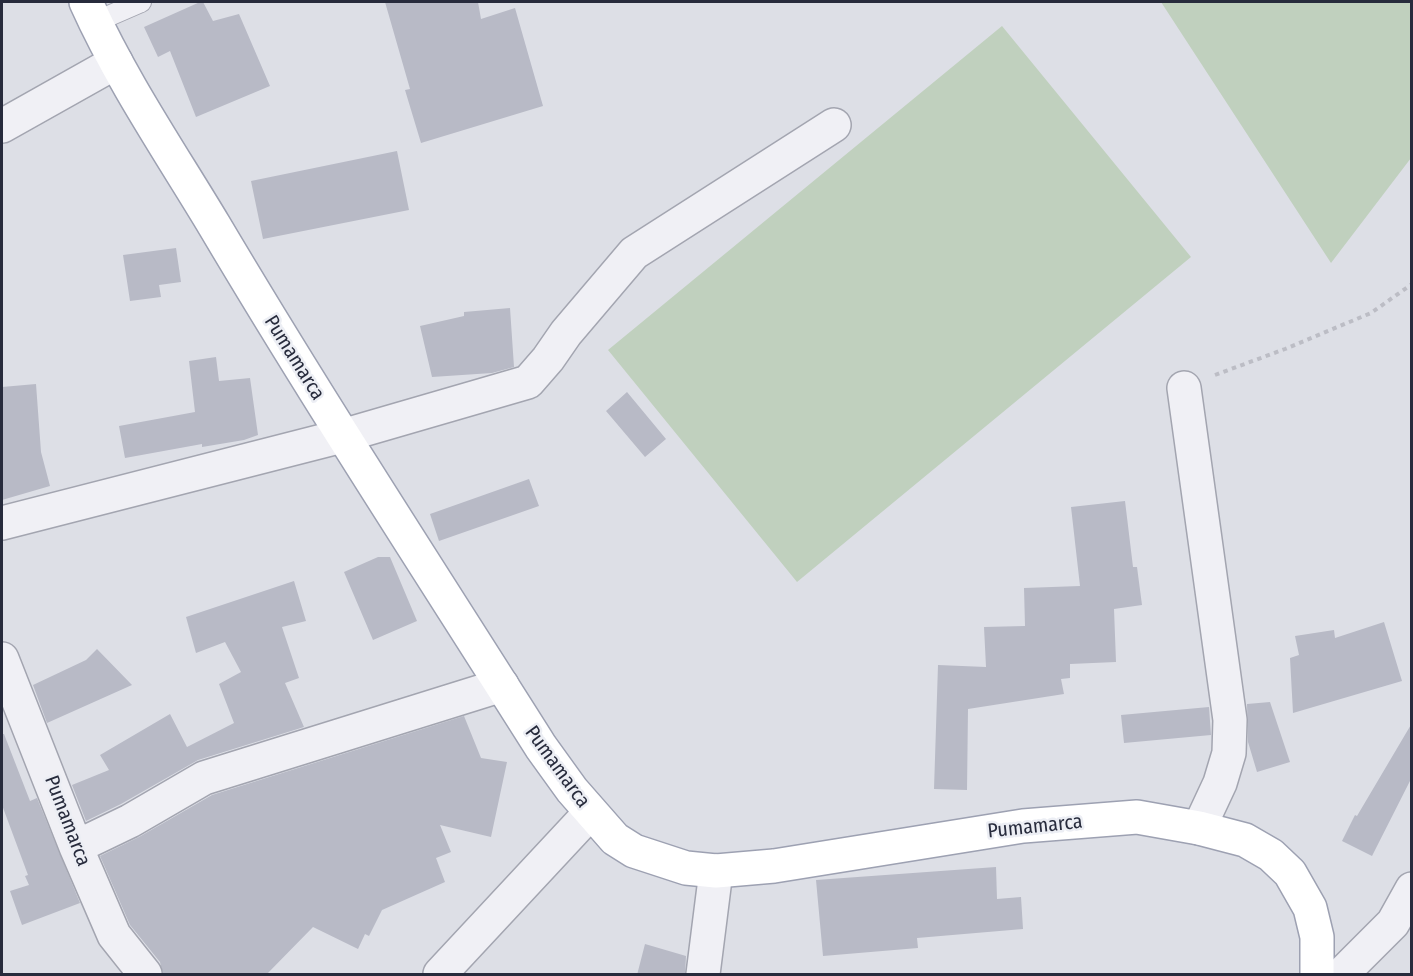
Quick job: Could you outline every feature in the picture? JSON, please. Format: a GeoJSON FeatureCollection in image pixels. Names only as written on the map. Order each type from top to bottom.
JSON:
{"type":"FeatureCollection","features":[{"type":"Feature","properties":{"kind":"main road","name":"Pumamarca"},"geometry":{"type":"LineString","coordinates":[[90,12],[116,62],[342,436],[541,747],[590,813],[615,839],[634,851],[686,868],[716,871],[774,866],[1023,826],[1137,817],[1199,828],[1245,840],[1271,855],[1290,873],[1310,908],[1317,937],[1317,975]]}},
{"type":"Feature","properties":{"kind":"street"},"geometry":{"type":"LineString","coordinates":[[2,126],[116,62]]}},
{"type":"Feature","properties":{"kind":"street"},"geometry":{"type":"LineString","coordinates":[[2,523],[342,436],[528,382],[634,253],[834,125]]}},
{"type":"Feature","properties":{"kind":"street"},"geometry":{"type":"LineString","coordinates":[[1184,388],[1230,720],[1229,753],[1220,783],[1199,828]]}},
{"type":"Feature","properties":{"kind":"street","name":"Pumamarca"},"geometry":{"type":"LineString","coordinates":[[2,659],[76,847],[114,935],[145,975]]}},
{"type":"Feature","properties":{"kind":"street"},"geometry":{"type":"LineString","coordinates":[[76,847],[130,821],[204,777],[502,685]]}},
{"type":"Feature","properties":{"kind":"street"},"geometry":{"type":"LineString","coordinates":[[440,975],[590,813]]}},
{"type":"Feature","properties":{"kind":"street"},"geometry":{"type":"LineString","coordinates":[[703,975],[716,871]]}},
{"type":"Feature","properties":{"kind":"street"},"geometry":{"type":"LineString","coordinates":[[1342,975],[1393,923],[1412,889]]}},
{"type":"Feature","properties":{"kind":"lane"},"geometry":{"type":"LineString","coordinates":[[90,12],[141,2]]}},
{"type":"Feature","properties":{"kind":"path"},"geometry":{"type":"LineString","coordinates":[[1184,388],[1191,383],[1275,354],[1371,313],[1412,284]]}},
{"type":"Feature","properties":{"kind":"green space"},"geometry":{"type":"Polygon","coordinates":[[[1161,2],[1411,2],[1411,158],[1331,263],[1161,2]]]}},
{"type":"Feature","properties":{"kind":"green space"},"geometry":{"type":"Polygon","coordinates":[[[1002,26],[1191,257],[797,582],[608,350],[1002,26]]]}},
{"type":"Feature","properties":{"kind":"building"},"geometry":{"type":"Polygon","coordinates":[[[203,2],[213,21],[239,14],[270,86],[196,117],[170,51],[158,57],[144,27],[203,2]]]}},
{"type":"Feature","properties":{"kind":"building"},"geometry":{"type":"Polygon","coordinates":[[[385,2],[478,2],[481,19],[515,8],[543,106],[421,143],[405,90],[410,89],[385,2]]]}},
{"type":"Feature","properties":{"kind":"building"},"geometry":{"type":"Polygon","coordinates":[[[397,151],[409,210],[263,239],[251,181],[397,151]]]}},
{"type":"Feature","properties":{"kind":"building"},"geometry":{"type":"Polygon","coordinates":[[[176,248],[181,282],[159,285],[161,297],[130,301],[123,255],[176,248]]]}},
{"type":"Feature","properties":{"kind":"building"},"geometry":{"type":"Polygon","coordinates":[[[510,308],[514,367],[492,373],[432,377],[420,326],[464,316],[464,312],[510,308]]]}},
{"type":"Feature","properties":{"kind":"building"},"geometry":{"type":"Polygon","coordinates":[[[216,357],[219,381],[250,378],[258,435],[244,440],[202,447],[202,444],[125,458],[119,426],[195,412],[189,361],[216,357]]]}},
{"type":"Feature","properties":{"kind":"building"},"geometry":{"type":"Polygon","coordinates":[[[36,384],[41,452],[50,486],[2,500],[2,387],[36,384]]]}},
{"type":"Feature","properties":{"kind":"building"},"geometry":{"type":"Polygon","coordinates":[[[627,392],[666,439],[645,457],[606,411],[627,392]]]}},
{"type":"Feature","properties":{"kind":"building"},"geometry":{"type":"Polygon","coordinates":[[[529,479],[539,506],[439,541],[430,514],[529,479]]]}},
{"type":"Feature","properties":{"kind":"building"},"geometry":{"type":"Polygon","coordinates":[[[1125,501],[1133,567],[1137,567],[1142,605],[1114,609],[1116,662],[1070,664],[1070,678],[1061,679],[1064,694],[968,709],[967,790],[934,789],[938,665],[986,667],[984,627],[1025,626],[1024,588],[1080,586],[1071,507],[1125,501]]]}},
{"type":"Feature","properties":{"kind":"building"},"geometry":{"type":"Polygon","coordinates":[[[378,557],[390,557],[417,621],[373,640],[344,572],[378,557]]]}},
{"type":"Feature","properties":{"kind":"building"},"geometry":{"type":"Polygon","coordinates":[[[294,581],[306,621],[282,627],[299,678],[285,683],[304,727],[198,760],[121,804],[86,821],[72,785],[109,770],[100,755],[170,714],[187,747],[234,723],[219,684],[241,672],[225,642],[196,653],[186,617],[294,581]]]}},
{"type":"Feature","properties":{"kind":"building"},"geometry":{"type":"Polygon","coordinates":[[[1384,622],[1402,681],[1293,713],[1290,658],[1299,655],[1295,636],[1334,630],[1335,638],[1384,622]]]}},
{"type":"Feature","properties":{"kind":"building"},"geometry":{"type":"Polygon","coordinates":[[[97,649],[132,685],[47,723],[33,685],[86,660],[97,649]]]}},
{"type":"Feature","properties":{"kind":"building"},"geometry":{"type":"Polygon","coordinates":[[[1270,702],[1290,762],[1257,772],[1248,742],[1247,704],[1270,702]]]}},
{"type":"Feature","properties":{"kind":"building"},"geometry":{"type":"Polygon","coordinates":[[[1209,707],[1211,735],[1124,743],[1121,715],[1209,707]]]}},
{"type":"Feature","properties":{"kind":"building"},"geometry":{"type":"Polygon","coordinates":[[[464,716],[481,758],[507,762],[491,837],[440,825],[451,852],[436,858],[445,882],[382,910],[369,936],[365,934],[358,949],[313,927],[266,975],[163,975],[160,962],[130,925],[100,856],[139,837],[212,795],[464,716]]]}},
{"type":"Feature","properties":{"kind":"building"},"geometry":{"type":"Polygon","coordinates":[[[1412,723],[1412,777],[1372,856],[1342,841],[1355,815],[1357,816],[1412,723]]]}},
{"type":"Feature","properties":{"kind":"building"},"geometry":{"type":"Polygon","coordinates":[[[2,734],[4,734],[30,801],[37,798],[80,903],[22,925],[10,891],[29,885],[25,876],[28,875],[2,805],[2,734]]]}},
{"type":"Feature","properties":{"kind":"building"},"geometry":{"type":"Polygon","coordinates":[[[996,867],[997,899],[1021,897],[1023,929],[917,938],[918,948],[823,956],[816,880],[996,867]]]}},
{"type":"Feature","properties":{"kind":"building"},"geometry":{"type":"Polygon","coordinates":[[[645,944],[686,956],[685,975],[637,975],[645,944]]]}}]}
